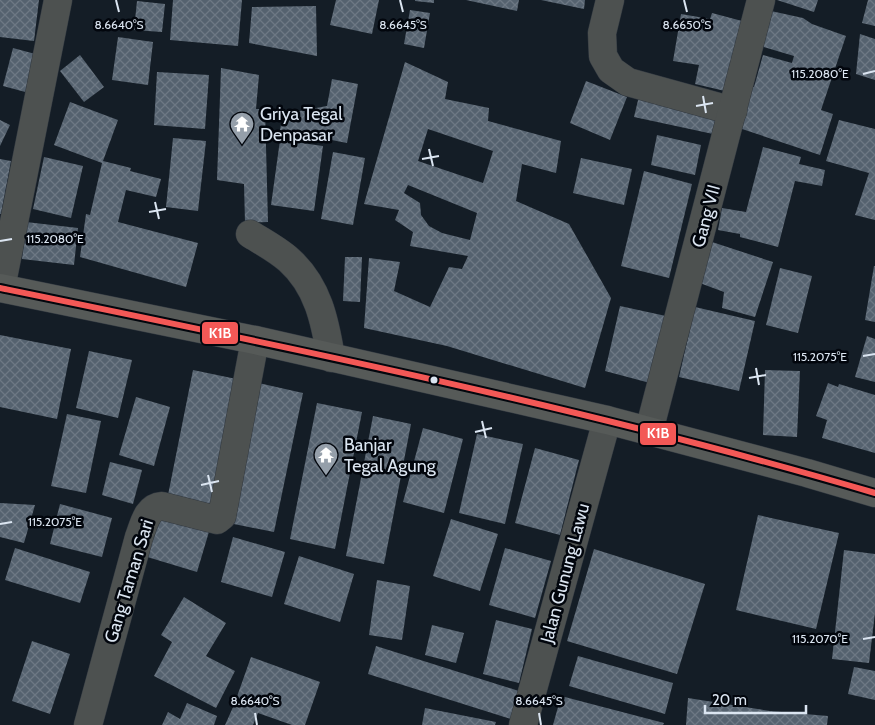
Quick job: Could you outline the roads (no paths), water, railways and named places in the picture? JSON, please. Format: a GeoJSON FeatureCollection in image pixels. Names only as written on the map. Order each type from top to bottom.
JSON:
{"type":"FeatureCollection","features":[{"type":"Feature","properties":{"kind":"highway"},"geometry":{"type":"LineString","coordinates":[[1,288],[255,340],[607,420],[875,493]]}},
{"type":"Feature","properties":{"kind":"street"},"geometry":{"type":"LineString","coordinates":[[1,288],[58,0]]}},
{"type":"Feature","properties":{"kind":"street"},"geometry":{"type":"LineString","coordinates":[[610,0],[602,33],[603,56],[611,70],[628,82],[733,111]]}},
{"type":"Feature","properties":{"kind":"street","name":"Gang VII"},"geometry":{"type":"LineString","coordinates":[[649,431],[761,0]]}},
{"type":"Feature","properties":{"kind":"street"},"geometry":{"type":"LineString","coordinates":[[250,234],[288,258],[305,276],[325,322],[331,358]]}},
{"type":"Feature","properties":{"kind":"street","name":"Gang Taman Sari"},"geometry":{"type":"LineString","coordinates":[[88,725],[139,537],[151,510],[157,506],[162,506],[217,520],[222,516],[255,340]]}},
{"type":"Feature","properties":{"kind":"street","name":"Jalan Gunung Lawu"},"geometry":{"type":"LineString","coordinates":[[523,725],[607,420]]}},
{"type":"Feature","properties":{"kind":"place","name":"Griya Tegal Denpasar"},"geometry":{"type":"Point","coordinates":[242,145]}},
{"type":"Feature","properties":{"kind":"place","name":"Banjar Tegal Agung"},"geometry":{"type":"Point","coordinates":[326,476]}}]}
